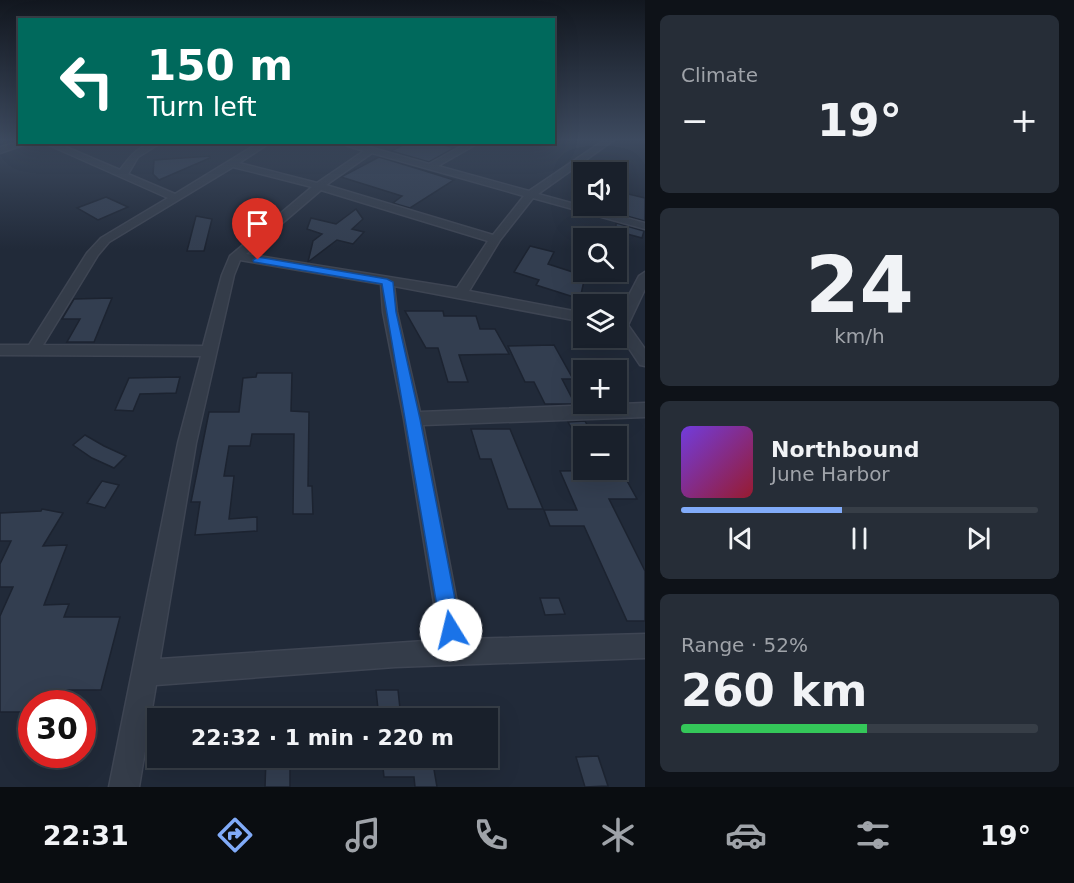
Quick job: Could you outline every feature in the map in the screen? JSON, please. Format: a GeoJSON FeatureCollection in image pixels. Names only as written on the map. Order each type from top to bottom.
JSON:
{"type":"FeatureCollection","features":[{"type":"Feature","properties":{"kind":"street"},"geometry":{"type":"LineString","coordinates":[[124,176],[177,198]]}},
{"type":"Feature","properties":{"kind":"street"},"geometry":{"type":"LineString","coordinates":[[33,350],[99,247],[122,228],[214,176]]}},
{"type":"Feature","properties":{"kind":"street"},"geometry":{"type":"LineString","coordinates":[[279,176],[495,239]]}},
{"type":"Feature","properties":{"kind":"street"},"geometry":{"type":"LineString","coordinates":[[124,787],[187,443],[228,275],[236,256],[334,176]]}},
{"type":"Feature","properties":{"kind":"street"},"geometry":{"type":"LineString","coordinates":[[461,176],[645,226]]}},
{"type":"Feature","properties":{"kind":"street"},"geometry":{"type":"LineString","coordinates":[[461,293],[495,239],[530,195],[557,176]]}},
{"type":"Feature","properties":{"kind":"street"},"geometry":{"type":"LineString","coordinates":[[236,256],[461,293],[573,316]]}},
{"type":"Feature","properties":{"kind":"street"},"geometry":{"type":"LineString","coordinates":[[627,310],[645,276]]}},
{"type":"Feature","properties":{"kind":"street"},"geometry":{"type":"LineString","coordinates":[[387,282],[390,312],[413,419],[454,650]]}},
{"type":"Feature","properties":{"kind":"street"},"geometry":{"type":"LineString","coordinates":[[627,336],[645,361]]}},
{"type":"Feature","properties":{"kind":"street"},"geometry":{"type":"LineString","coordinates":[[0,350],[208,351]]}},
{"type":"Feature","properties":{"kind":"street"},"geometry":{"type":"LineString","coordinates":[[413,419],[645,410]]}},
{"type":"Feature","properties":{"kind":"street"},"geometry":{"type":"LineString","coordinates":[[145,673],[262,661],[454,650],[645,646]]}},
{"type":"Feature","properties":{"kind":"building"},"geometry":{"type":"Polygon","coordinates":[[[155,176],[169,176],[159,180],[155,176]]]}},
{"type":"Feature","properties":{"kind":"building"},"geometry":{"type":"Polygon","coordinates":[[[440,176],[454,180],[410,208],[393,203],[402,196],[341,177],[440,176]]]}},
{"type":"Feature","properties":{"kind":"building"},"geometry":{"type":"Polygon","coordinates":[[[627,194],[645,198],[645,221],[627,216],[627,194]]]}},
{"type":"Feature","properties":{"kind":"building"},"geometry":{"type":"Polygon","coordinates":[[[106,197],[128,207],[98,220],[77,208],[106,197]]]}},
{"type":"Feature","properties":{"kind":"building"},"geometry":{"type":"Polygon","coordinates":[[[356,209],[363,219],[352,229],[364,232],[353,244],[337,240],[308,262],[313,241],[322,234],[307,229],[311,218],[336,224],[356,209]]]}},
{"type":"Feature","properties":{"kind":"building"},"geometry":{"type":"Polygon","coordinates":[[[196,216],[212,219],[204,251],[187,251],[196,216]]]}},
{"type":"Feature","properties":{"kind":"building"},"geometry":{"type":"Polygon","coordinates":[[[616,223],[644,231],[642,238],[627,234],[627,228],[616,228],[616,223]]]}},
{"type":"Feature","properties":{"kind":"building"},"geometry":{"type":"Polygon","coordinates":[[[530,246],[554,252],[548,264],[573,272],[573,282],[584,282],[581,294],[573,294],[573,297],[536,285],[539,280],[514,272],[530,246]]]}},
{"type":"Feature","properties":{"kind":"building"},"geometry":{"type":"Polygon","coordinates":[[[112,298],[94,342],[67,342],[80,319],[62,319],[74,299],[112,298]]]}},
{"type":"Feature","properties":{"kind":"building"},"geometry":{"type":"Polygon","coordinates":[[[405,311],[443,311],[444,316],[476,316],[480,329],[495,329],[509,354],[459,355],[468,382],[448,382],[438,348],[426,348],[405,311]]]}},
{"type":"Feature","properties":{"kind":"building"},"geometry":{"type":"Polygon","coordinates":[[[554,345],[573,379],[562,379],[573,404],[545,404],[534,382],[525,382],[508,346],[554,345]]]}},
{"type":"Feature","properties":{"kind":"building"},"geometry":{"type":"Polygon","coordinates":[[[257,373],[292,373],[291,411],[309,412],[308,486],[312,486],[313,514],[293,514],[294,434],[252,434],[250,446],[229,446],[224,476],[234,476],[229,519],[257,517],[257,531],[195,535],[200,502],[191,502],[209,412],[239,412],[243,378],[256,377],[257,373]]]}},
{"type":"Feature","properties":{"kind":"building"},"geometry":{"type":"Polygon","coordinates":[[[180,377],[176,393],[140,394],[133,411],[115,410],[129,378],[180,377]]]}},
{"type":"Feature","properties":{"kind":"building"},"geometry":{"type":"Polygon","coordinates":[[[585,421],[588,426],[573,426],[573,431],[568,422],[585,421]]]}},
{"type":"Feature","properties":{"kind":"building"},"geometry":{"type":"Polygon","coordinates":[[[471,429],[510,429],[543,509],[508,509],[491,459],[480,459],[471,429]]]}},
{"type":"Feature","properties":{"kind":"building"},"geometry":{"type":"Polygon","coordinates":[[[85,435],[126,456],[114,468],[92,458],[73,445],[85,435]]]}},
{"type":"Feature","properties":{"kind":"building"},"geometry":{"type":"Polygon","coordinates":[[[560,471],[573,471],[573,480],[627,480],[637,499],[609,499],[645,571],[645,621],[627,621],[584,526],[550,526],[544,510],[577,510],[560,471]]]}},
{"type":"Feature","properties":{"kind":"building"},"geometry":{"type":"Polygon","coordinates":[[[102,481],[119,485],[105,508],[87,503],[102,481]]]}},
{"type":"Feature","properties":{"kind":"building"},"geometry":{"type":"Polygon","coordinates":[[[42,509],[63,513],[43,546],[67,545],[44,605],[69,604],[64,617],[120,617],[101,690],[18,690],[18,712],[0,712],[0,616],[13,587],[0,587],[0,564],[11,541],[0,541],[0,513],[41,511],[42,509]]]}},
{"type":"Feature","properties":{"kind":"building"},"geometry":{"type":"Polygon","coordinates":[[[540,598],[559,598],[565,614],[545,615],[540,598]]]}},
{"type":"Feature","properties":{"kind":"building"},"geometry":{"type":"Polygon","coordinates":[[[376,690],[398,690],[400,708],[378,708],[376,690]]]}},
{"type":"Feature","properties":{"kind":"building"},"geometry":{"type":"Polygon","coordinates":[[[598,756],[608,786],[585,787],[576,757],[598,756]]]}},
{"type":"Feature","properties":{"kind":"building"},"geometry":{"type":"Polygon","coordinates":[[[266,768],[290,768],[290,787],[265,787],[266,768]]]}},
{"type":"Feature","properties":{"kind":"building"},"geometry":{"type":"Polygon","coordinates":[[[383,768],[434,768],[437,787],[415,787],[414,777],[384,777],[383,768]]]}},
{"type":"Feature","properties":{"kind":"route"},"geometry":{"type":"LineString","coordinates":[[258,260],[387,282],[390,312],[413,419],[451,630]]}}]}
